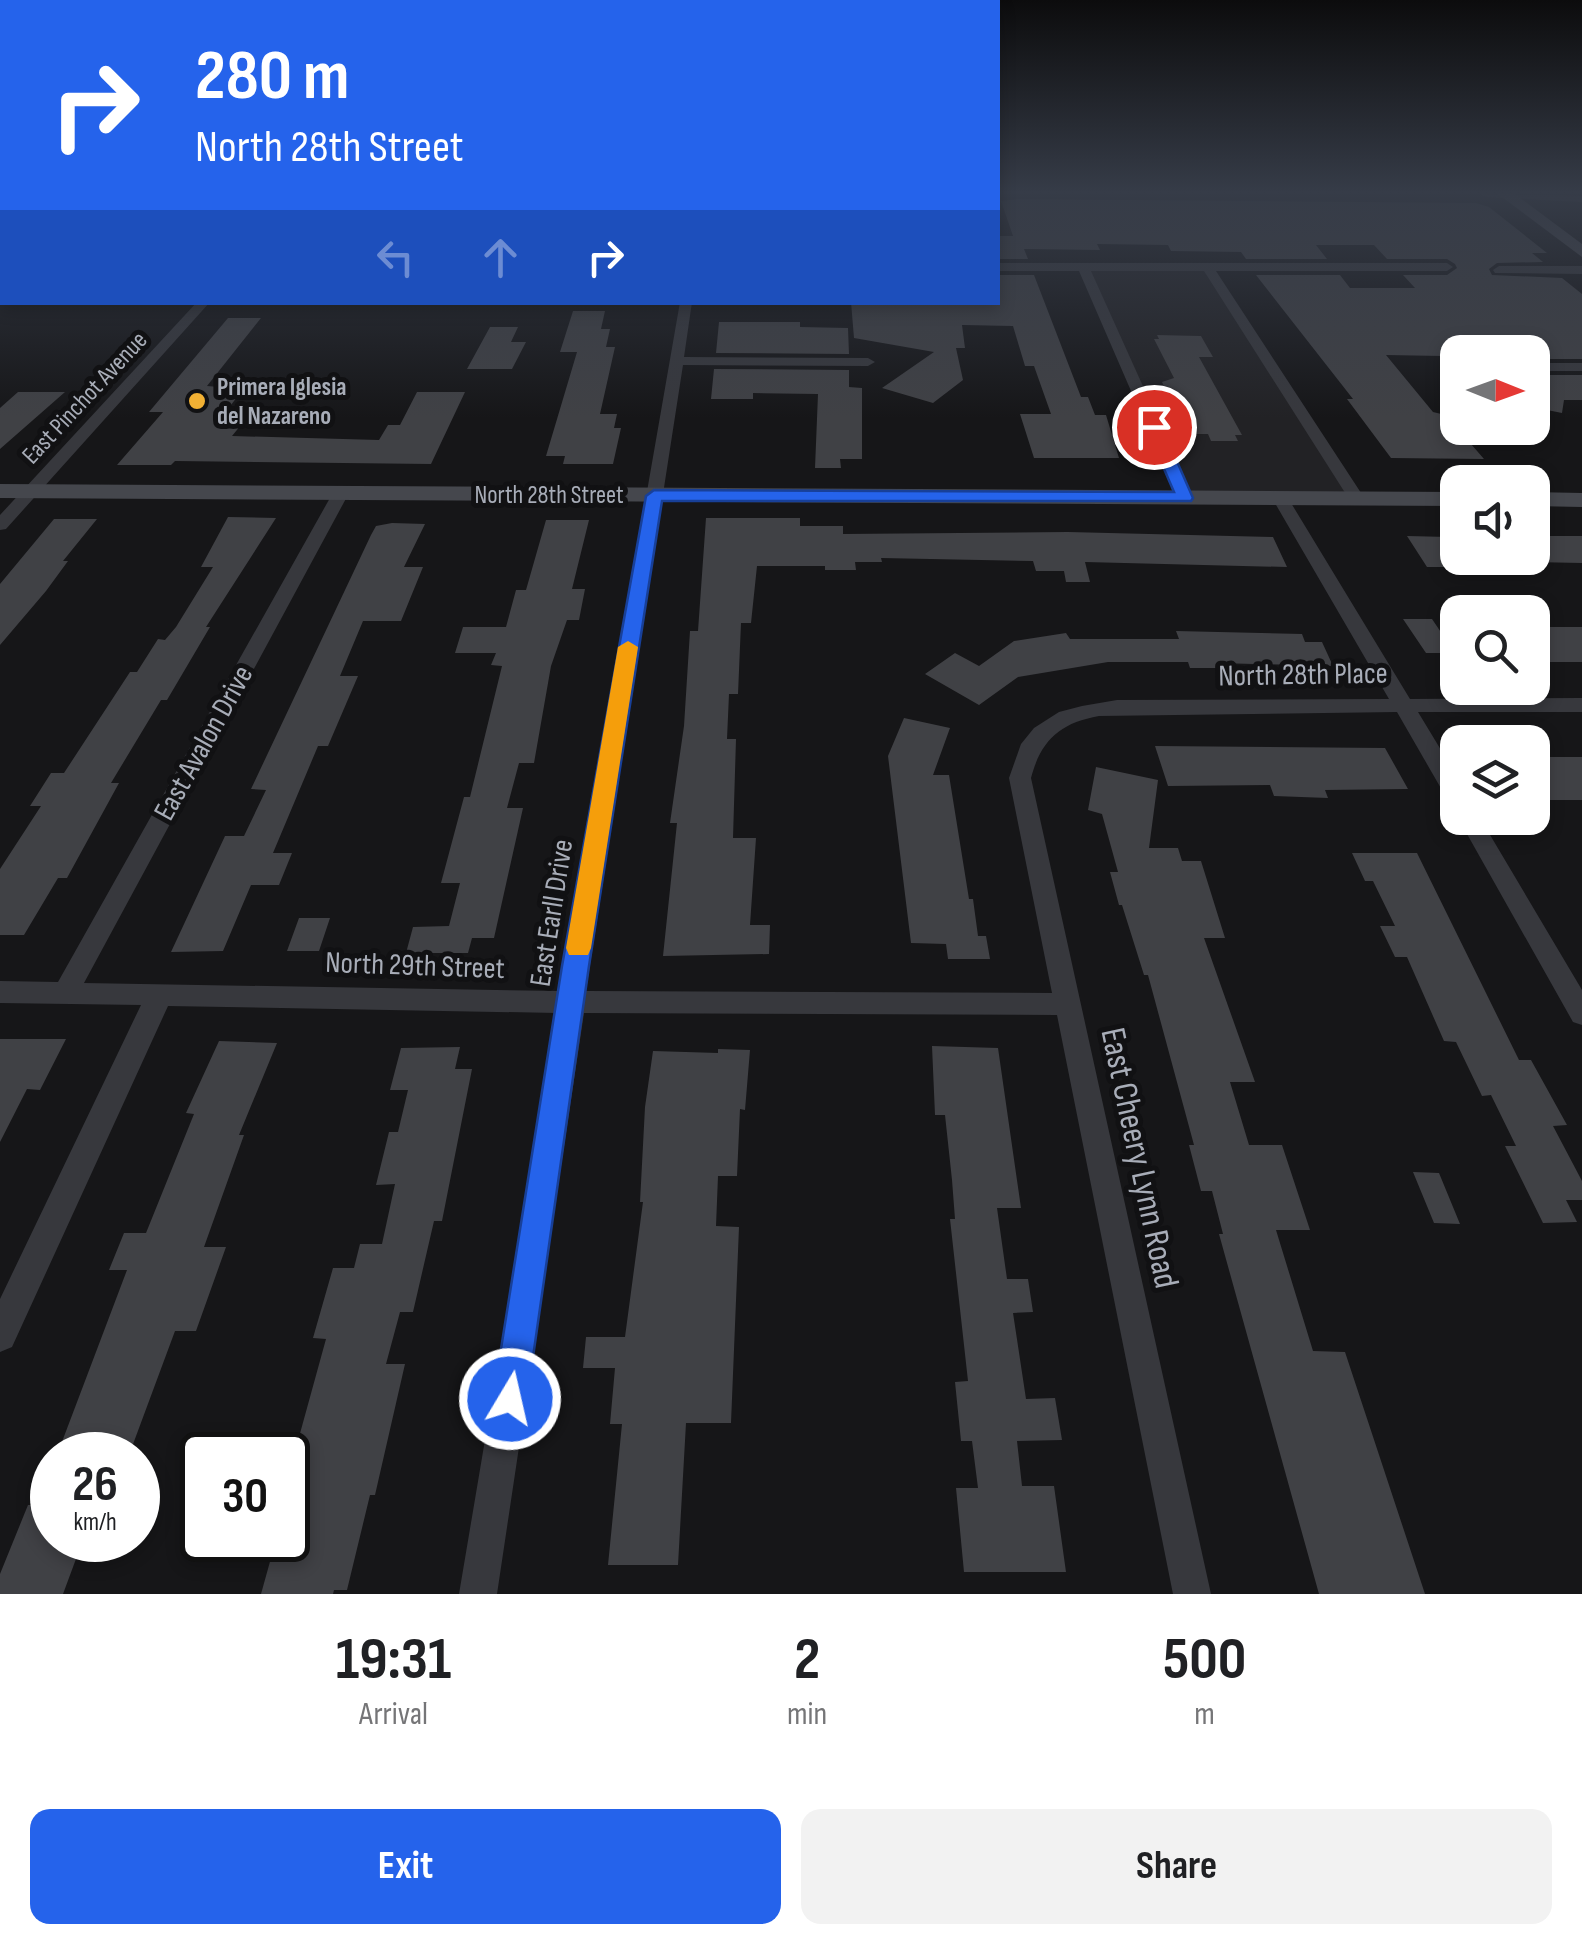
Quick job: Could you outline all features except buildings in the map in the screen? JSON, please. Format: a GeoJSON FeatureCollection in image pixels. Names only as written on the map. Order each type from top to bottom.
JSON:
{"type":"FeatureCollection","features":[{"type":"Feature","properties":{"kind":"street"},"geometry":{"type":"LineString","coordinates":[[1084,268],[1185,498]]}},
{"type":"Feature","properties":{"kind":"street"},"geometry":{"type":"LineString","coordinates":[[1132,268],[1281,268]]}},
{"type":"Feature","properties":{"kind":"street"},"geometry":{"type":"LineString","coordinates":[[1208,269],[1357,499]]}},
{"type":"Feature","properties":{"kind":"street"},"geometry":{"type":"LineString","coordinates":[[1499,270],[1582,270]]}},
{"type":"Feature","properties":{"kind":"street","name":"East Pinchot Avenue"},"geometry":{"type":"LineString","coordinates":[[0,525],[201,305]]}},
{"type":"Feature","properties":{"kind":"street","name":"East Earll Drive"},"geometry":{"type":"LineString","coordinates":[[478,1594],[686,305]]}},
{"type":"Feature","properties":{"kind":"street"},"geometry":{"type":"LineString","coordinates":[[677,361],[868,362]]}},
{"type":"Feature","properties":{"kind":"street"},"geometry":{"type":"LineString","coordinates":[[1550,367],[1582,367]]}},
{"type":"Feature","properties":{"kind":"street","name":"North 28th Street"},"geometry":{"type":"LineString","coordinates":[[0,491],[1440,499]]}},
{"type":"Feature","properties":{"kind":"street","name":"East Avalon Drive"},"geometry":{"type":"LineString","coordinates":[[66,992],[341,493]]}},
{"type":"Feature","properties":{"kind":"street"},"geometry":{"type":"LineString","coordinates":[[1280,498],[1440,767]]}},
{"type":"Feature","properties":{"kind":"street"},"geometry":{"type":"LineString","coordinates":[[1550,499],[1582,500]]}},
{"type":"Feature","properties":{"kind":"street","name":"North 28th Place"},"geometry":{"type":"LineString","coordinates":[[1034,739],[1078,711],[1117,707],[1582,705]]}},
{"type":"Feature","properties":{"kind":"street","name":"East Cheery Lynn Road"},"geometry":{"type":"LineString","coordinates":[[1034,739],[1024,755],[1020,778],[1192,1594]]}},
{"type":"Feature","properties":{"kind":"street"},"geometry":{"type":"LineString","coordinates":[[1479,835],[1582,1014]]}},
{"type":"Feature","properties":{"kind":"street","name":"North 29th Street"},"geometry":{"type":"LineString","coordinates":[[0,992],[571,1002],[1068,1004]]}},
{"type":"Feature","properties":{"kind":"street"},"geometry":{"type":"LineString","coordinates":[[0,1335],[160,994]]}},
{"type":"Feature","properties":{"kind":"shaded area"},"geometry":{"type":"Polygon","coordinates":[[[1084,268],[1209,269],[1357,499],[1185,497],[1084,268]]]}},
{"type":"Feature","properties":{"kind":"slow traffic"},"geometry":{"type":"LineString","coordinates":[[579,948],[628,647]]}},
{"type":"Feature","properties":{"kind":"place","name":"Primera Iglesia del Nazareno"},"geometry":{"type":"Point","coordinates":[197,401]}},
{"type":"Feature","properties":{"kind":"route"},"geometry":{"type":"LineString","coordinates":[[510,1399],[600,812],[654,496],[1185,498],[1154,427]]}}]}
